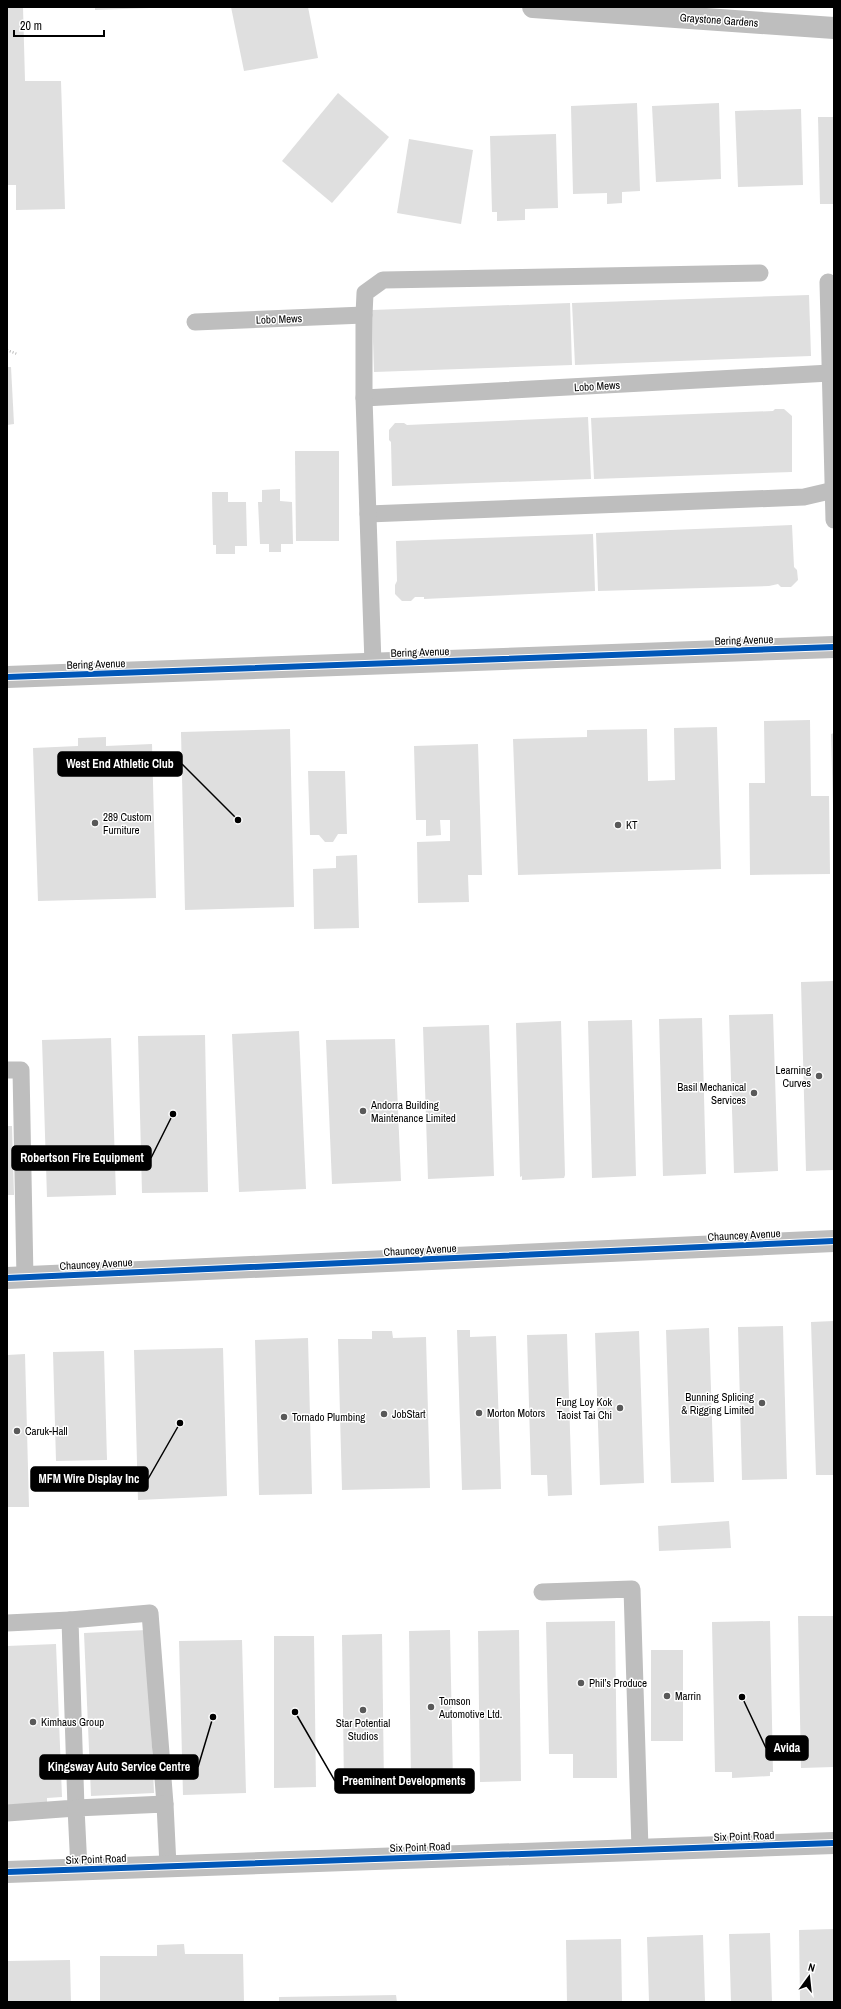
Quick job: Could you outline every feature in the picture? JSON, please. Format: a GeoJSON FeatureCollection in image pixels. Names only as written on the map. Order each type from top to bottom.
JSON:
{"type":"FeatureCollection","features":[{"type":"Feature","properties":{"kind":"street","name":"Graystone Gardens"},"geometry":{"type":"LineString","coordinates":[[533,7],[834,28]]}},
{"type":"Feature","properties":{"kind":"street","name":"Bering Avenue"},"geometry":{"type":"LineString","coordinates":[[7,677],[834,647]]}},
{"type":"Feature","properties":{"kind":"street","name":"Chauncey Avenue"},"geometry":{"type":"LineString","coordinates":[[16,1278],[834,1241]]}},
{"type":"Feature","properties":{"kind":"street","name":"Six Point Road"},"geometry":{"type":"LineString","coordinates":[[7,1872],[834,1843]]}},
{"type":"Feature","properties":{"kind":"lane"},"geometry":{"type":"LineString","coordinates":[[373,664],[364,398],[365,293],[383,280],[760,273]]}},
{"type":"Feature","properties":{"kind":"lane"},"geometry":{"type":"LineString","coordinates":[[828,282],[834,520]]}},
{"type":"Feature","properties":{"kind":"lane","name":"Lobo Mews"},"geometry":{"type":"LineString","coordinates":[[195,322],[364,315]]}},
{"type":"Feature","properties":{"kind":"lane","name":"Lobo Mews"},"geometry":{"type":"LineString","coordinates":[[364,398],[830,373]]}},
{"type":"Feature","properties":{"kind":"lane"},"geometry":{"type":"LineString","coordinates":[[368,514],[804,497],[834,490]]}},
{"type":"Feature","properties":{"kind":"lane"},"geometry":{"type":"LineString","coordinates":[[7,1070],[21,1070],[16,1278]]}},
{"type":"Feature","properties":{"kind":"lane"},"geometry":{"type":"LineString","coordinates":[[542,1592],[632,1589],[640,1849]]}},
{"type":"Feature","properties":{"kind":"lane"},"geometry":{"type":"LineString","coordinates":[[7,1623],[70,1620],[150,1613],[165,1804],[168,1866]]}},
{"type":"Feature","properties":{"kind":"lane"},"geometry":{"type":"LineString","coordinates":[[70,1620],[79,1869]]}},
{"type":"Feature","properties":{"kind":"lane"},"geometry":{"type":"LineString","coordinates":[[7,1813],[165,1804]]}},
{"type":"Feature","properties":{"kind":"path"},"geometry":{"type":"LineString","coordinates":[[7,350],[17,354]]}},
{"type":"Feature","properties":{"kind":"building"},"geometry":{"type":"Polygon","coordinates":[[[7,7],[23,7],[25,81],[61,81],[65,209],[16,210],[16,185],[7,185],[7,7]]]}},
{"type":"Feature","properties":{"kind":"building"},"geometry":{"type":"Polygon","coordinates":[[[95,7],[150,7],[150,8],[95,10],[95,7]]]}},
{"type":"Feature","properties":{"kind":"building"},"geometry":{"type":"Polygon","coordinates":[[[231,7],[308,7],[318,58],[244,71],[231,7]]]}},
{"type":"Feature","properties":{"kind":"building"},"geometry":{"type":"Polygon","coordinates":[[[338,93],[389,137],[332,203],[282,161],[338,93]]]}},
{"type":"Feature","properties":{"kind":"building"},"geometry":{"type":"Polygon","coordinates":[[[637,103],[640,191],[622,192],[622,203],[607,204],[607,193],[573,194],[571,106],[637,103]]]}},
{"type":"Feature","properties":{"kind":"building"},"geometry":{"type":"Polygon","coordinates":[[[719,103],[721,179],[656,182],[652,106],[719,103]]]}},
{"type":"Feature","properties":{"kind":"building"},"geometry":{"type":"Polygon","coordinates":[[[801,109],[803,185],[738,187],[735,111],[801,109]]]}},
{"type":"Feature","properties":{"kind":"building"},"geometry":{"type":"Polygon","coordinates":[[[818,117],[834,117],[834,204],[820,204],[818,117]]]}},
{"type":"Feature","properties":{"kind":"building"},"geometry":{"type":"Polygon","coordinates":[[[556,134],[558,208],[525,209],[525,220],[497,221],[497,212],[492,212],[490,136],[556,134]]]}},
{"type":"Feature","properties":{"kind":"building"},"geometry":{"type":"Polygon","coordinates":[[[409,139],[473,150],[461,224],[397,213],[409,139]]]}},
{"type":"Feature","properties":{"kind":"building"},"geometry":{"type":"Polygon","coordinates":[[[809,295],[811,356],[575,365],[572,303],[809,295]]]}},
{"type":"Feature","properties":{"kind":"building"},"geometry":{"type":"Polygon","coordinates":[[[570,303],[572,365],[374,372],[372,310],[570,303]]]}},
{"type":"Feature","properties":{"kind":"building"},"geometry":{"type":"Polygon","coordinates":[[[7,367],[11,367],[14,424],[7,425],[7,367]]]}},
{"type":"Feature","properties":{"kind":"building"},"geometry":{"type":"Polygon","coordinates":[[[775,409],[784,409],[792,416],[792,472],[594,479],[591,418],[773,411],[775,409]]]}},
{"type":"Feature","properties":{"kind":"building"},"geometry":{"type":"Polygon","coordinates":[[[588,417],[591,479],[392,486],[391,442],[389,440],[389,430],[395,423],[404,423],[407,425],[588,417]]]}},
{"type":"Feature","properties":{"kind":"building"},"geometry":{"type":"Polygon","coordinates":[[[295,451],[339,451],[339,541],[296,541],[295,451]]]}},
{"type":"Feature","properties":{"kind":"building"},"geometry":{"type":"Polygon","coordinates":[[[280,489],[280,501],[292,502],[293,544],[281,544],[281,552],[269,552],[269,544],[260,544],[258,502],[262,502],[262,490],[280,489]]]}},
{"type":"Feature","properties":{"kind":"building"},"geometry":{"type":"Polygon","coordinates":[[[212,492],[228,492],[228,502],[246,502],[247,546],[235,546],[235,554],[216,554],[216,545],[213,545],[212,492]]]}},
{"type":"Feature","properties":{"kind":"building"},"geometry":{"type":"Polygon","coordinates":[[[792,525],[794,567],[797,570],[798,580],[791,587],[781,587],[778,584],[769,586],[598,591],[596,533],[792,525]]]}},
{"type":"Feature","properties":{"kind":"building"},"geometry":{"type":"Polygon","coordinates":[[[593,534],[595,591],[424,599],[424,597],[415,597],[411,601],[402,601],[395,594],[395,585],[397,581],[396,541],[593,534]]]}},
{"type":"Feature","properties":{"kind":"building"},"geometry":{"type":"Polygon","coordinates":[[[810,720],[811,796],[829,796],[830,874],[750,875],[749,783],[765,783],[764,721],[810,720]]]}},
{"type":"Feature","properties":{"kind":"building","name":"KT"},"geometry":{"type":"Polygon","coordinates":[[[717,727],[721,869],[518,875],[513,739],[587,737],[587,730],[647,729],[648,781],[675,780],[674,728],[717,727]]]}},
{"type":"Feature","properties":{"kind":"building"},"geometry":{"type":"Polygon","coordinates":[[[290,729],[294,907],[185,910],[181,732],[290,729]]]}},
{"type":"Feature","properties":{"kind":"building"},"geometry":{"type":"Polygon","coordinates":[[[834,733],[834,805],[833,805],[831,734],[834,733]]]}},
{"type":"Feature","properties":{"kind":"building","name":"289 Custom Furniture"},"geometry":{"type":"Polygon","coordinates":[[[106,737],[106,746],[152,744],[156,898],[38,901],[33,748],[78,746],[78,738],[106,737]]]}},
{"type":"Feature","properties":{"kind":"building"},"geometry":{"type":"Polygon","coordinates":[[[478,744],[482,875],[468,875],[469,902],[418,903],[417,842],[450,841],[450,820],[440,820],[441,835],[426,836],[426,820],[416,820],[414,746],[478,744]]]}},
{"type":"Feature","properties":{"kind":"building"},"geometry":{"type":"Polygon","coordinates":[[[308,771],[345,771],[347,834],[338,834],[333,842],[325,842],[319,835],[310,835],[308,771]]]}},
{"type":"Feature","properties":{"kind":"building"},"geometry":{"type":"Polygon","coordinates":[[[357,855],[359,928],[314,929],[313,869],[336,868],[336,856],[357,855]]]}},
{"type":"Feature","properties":{"kind":"building","name":"Learning Curves"},"geometry":{"type":"Polygon","coordinates":[[[834,981],[834,1170],[806,1171],[801,982],[834,981]]]}},
{"type":"Feature","properties":{"kind":"building","name":"Basil Mechanical Services"},"geometry":{"type":"Polygon","coordinates":[[[773,1014],[778,1171],[734,1173],[729,1015],[773,1014]]]}},
{"type":"Feature","properties":{"kind":"building"},"geometry":{"type":"Polygon","coordinates":[[[702,1018],[706,1174],[663,1176],[659,1019],[702,1018]]]}},
{"type":"Feature","properties":{"kind":"building"},"geometry":{"type":"Polygon","coordinates":[[[632,1020],[636,1176],[592,1178],[588,1021],[632,1020]]]}},
{"type":"Feature","properties":{"kind":"building"},"geometry":{"type":"Polygon","coordinates":[[[561,1021],[565,1175],[564,1178],[522,1180],[522,1176],[520,1177],[516,1023],[561,1021]]]}},
{"type":"Feature","properties":{"kind":"building"},"geometry":{"type":"Polygon","coordinates":[[[489,1025],[494,1176],[428,1179],[423,1027],[489,1025]]]}},
{"type":"Feature","properties":{"kind":"building"},"geometry":{"type":"Polygon","coordinates":[[[299,1031],[306,1189],[239,1192],[232,1034],[299,1031]]]}},
{"type":"Feature","properties":{"kind":"building"},"geometry":{"type":"Polygon","coordinates":[[[205,1035],[208,1192],[142,1193],[138,1036],[205,1035]]]}},
{"type":"Feature","properties":{"kind":"building"},"geometry":{"type":"Polygon","coordinates":[[[111,1038],[116,1195],[47,1197],[42,1040],[111,1038]]]}},
{"type":"Feature","properties":{"kind":"building","name":"Andorra Building Maintenance Limited"},"geometry":{"type":"Polygon","coordinates":[[[395,1039],[401,1181],[332,1184],[326,1040],[395,1039]]]}},
{"type":"Feature","properties":{"kind":"building"},"geometry":{"type":"Polygon","coordinates":[[[7,1126],[12,1126],[14,1195],[7,1195],[7,1126]]]}},
{"type":"Feature","properties":{"kind":"building"},"geometry":{"type":"Polygon","coordinates":[[[834,1321],[834,1475],[816,1475],[811,1322],[834,1321]]]}},
{"type":"Feature","properties":{"kind":"building","name":"Bunning Splicing & Rigging Limited"},"geometry":{"type":"Polygon","coordinates":[[[783,1326],[787,1479],[742,1480],[738,1327],[783,1326]]]}},
{"type":"Feature","properties":{"kind":"building"},"geometry":{"type":"Polygon","coordinates":[[[709,1328],[714,1482],[671,1483],[666,1330],[709,1328]]]}},
{"type":"Feature","properties":{"kind":"building","name":"Morton Motors"},"geometry":{"type":"Polygon","coordinates":[[[457,1330],[470,1330],[470,1337],[496,1336],[501,1489],[462,1490],[457,1330]]]}},
{"type":"Feature","properties":{"kind":"building","name":"JobStart"},"geometry":{"type":"Polygon","coordinates":[[[372,1331],[392,1331],[393,1338],[426,1337],[430,1488],[342,1490],[338,1339],[372,1339],[372,1331]]]}},
{"type":"Feature","properties":{"kind":"building","name":"Fung Loy Kok Taoist Tai Chi"},"geometry":{"type":"Polygon","coordinates":[[[639,1331],[644,1483],[600,1485],[595,1333],[639,1331]]]}},
{"type":"Feature","properties":{"kind":"building"},"geometry":{"type":"Polygon","coordinates":[[[567,1334],[572,1495],[548,1496],[547,1475],[531,1475],[527,1335],[567,1334]]]}},
{"type":"Feature","properties":{"kind":"building","name":"Tornado Plumbing"},"geometry":{"type":"Polygon","coordinates":[[[308,1338],[312,1494],[259,1495],[255,1340],[308,1338]]]}},
{"type":"Feature","properties":{"kind":"building"},"geometry":{"type":"Polygon","coordinates":[[[223,1348],[227,1496],[138,1500],[134,1350],[223,1348]]]}},
{"type":"Feature","properties":{"kind":"building"},"geometry":{"type":"Polygon","coordinates":[[[104,1351],[107,1460],[56,1461],[53,1352],[104,1351]]]}},
{"type":"Feature","properties":{"kind":"building","name":"Caruk-Hall"},"geometry":{"type":"Polygon","coordinates":[[[25,1354],[29,1507],[7,1507],[7,1355],[25,1354]]]}},
{"type":"Feature","properties":{"kind":"building"},"geometry":{"type":"Polygon","coordinates":[[[729,1521],[731,1548],[659,1551],[658,1526],[729,1521]]]}},
{"type":"Feature","properties":{"kind":"building"},"geometry":{"type":"Polygon","coordinates":[[[798,1616],[834,1616],[834,1767],[801,1768],[798,1616]]]}},
{"type":"Feature","properties":{"kind":"building","name":"Phil’s Produce"},"geometry":{"type":"Polygon","coordinates":[[[615,1621],[617,1778],[573,1778],[573,1754],[549,1754],[546,1622],[615,1621]]]}},
{"type":"Feature","properties":{"kind":"building"},"geometry":{"type":"Polygon","coordinates":[[[770,1621],[773,1772],[770,1772],[770,1776],[732,1778],[732,1772],[715,1772],[712,1622],[770,1621]]]}},
{"type":"Feature","properties":{"kind":"building"},"geometry":{"type":"Polygon","coordinates":[[[147,1630],[154,1793],[91,1796],[84,1633],[147,1630]]]}},
{"type":"Feature","properties":{"kind":"building","name":"Tomson Automotive Ltd."},"geometry":{"type":"Polygon","coordinates":[[[450,1630],[453,1782],[411,1783],[409,1631],[450,1630]]]}},
{"type":"Feature","properties":{"kind":"building"},"geometry":{"type":"Polygon","coordinates":[[[519,1630],[521,1781],[480,1782],[478,1631],[519,1630]]]}},
{"type":"Feature","properties":{"kind":"building","name":"Star Potential Studios"},"geometry":{"type":"Polygon","coordinates":[[[382,1634],[384,1786],[344,1786],[342,1635],[382,1634]]]}},
{"type":"Feature","properties":{"kind":"building"},"geometry":{"type":"Polygon","coordinates":[[[274,1636],[314,1636],[316,1787],[274,1788],[274,1636]]]}},
{"type":"Feature","properties":{"kind":"building"},"geometry":{"type":"Polygon","coordinates":[[[242,1640],[246,1793],[183,1795],[179,1641],[242,1640]]]}},
{"type":"Feature","properties":{"kind":"building","name":"Kimhaus Group"},"geometry":{"type":"Polygon","coordinates":[[[56,1644],[62,1797],[47,1798],[47,1804],[7,1805],[7,1646],[56,1644]]]}},
{"type":"Feature","properties":{"kind":"building","name":"Marrin"},"geometry":{"type":"Polygon","coordinates":[[[651,1650],[683,1650],[683,1741],[651,1741],[651,1650]]]}},
{"type":"Feature","properties":{"kind":"building"},"geometry":{"type":"Polygon","coordinates":[[[834,1929],[834,2002],[800,2002],[799,1930],[834,1929]]]}},
{"type":"Feature","properties":{"kind":"building"},"geometry":{"type":"Polygon","coordinates":[[[770,1933],[772,2002],[731,2002],[729,1934],[770,1933]]]}},
{"type":"Feature","properties":{"kind":"building"},"geometry":{"type":"Polygon","coordinates":[[[703,1935],[705,2002],[649,2002],[647,1937],[703,1935]]]}},
{"type":"Feature","properties":{"kind":"building"},"geometry":{"type":"Polygon","coordinates":[[[621,1939],[622,2002],[567,2002],[566,1940],[621,1939]]]}},
{"type":"Feature","properties":{"kind":"building"},"geometry":{"type":"Polygon","coordinates":[[[184,1944],[185,1954],[243,1954],[244,2002],[100,2002],[100,1956],[157,1956],[157,1945],[184,1944]]]}},
{"type":"Feature","properties":{"kind":"building"},"geometry":{"type":"Polygon","coordinates":[[[70,1960],[71,2002],[7,2002],[7,1961],[70,1960]]]}},
{"type":"Feature","properties":{"kind":"building"},"geometry":{"type":"Polygon","coordinates":[[[396,1995],[397,2002],[279,2002],[279,1997],[396,1995]]]}},
{"type":"Feature","properties":{"kind":"cycle path"},"geometry":{"type":"LineString","coordinates":[[7,677],[834,647]]}},
{"type":"Feature","properties":{"kind":"cycle path"},"geometry":{"type":"LineString","coordinates":[[7,1278],[834,1241]]}},
{"type":"Feature","properties":{"kind":"cycle path"},"geometry":{"type":"LineString","coordinates":[[7,1872],[834,1843]]}},
{"type":"Feature","properties":{"kind":"place","name":"West End Athletic Club"},"geometry":{"type":"Point","coordinates":[238,820]}},
{"type":"Feature","properties":{"kind":"place","name":"289 Custom Furniture"},"geometry":{"type":"Point","coordinates":[95,823]}},
{"type":"Feature","properties":{"kind":"place","name":"KT"},"geometry":{"type":"Point","coordinates":[618,825]}},
{"type":"Feature","properties":{"kind":"place","name":"Learning Curves"},"geometry":{"type":"Point","coordinates":[819,1076]}},
{"type":"Feature","properties":{"kind":"place","name":"Basil Mechanical Services"},"geometry":{"type":"Point","coordinates":[754,1093]}},
{"type":"Feature","properties":{"kind":"place","name":"Andorra Building Maintenance Limited"},"geometry":{"type":"Point","coordinates":[363,1111]}},
{"type":"Feature","properties":{"kind":"place","name":"Robertson Fire Equipment"},"geometry":{"type":"Point","coordinates":[173,1114]}},
{"type":"Feature","properties":{"kind":"place","name":"Bunning Splicing & Rigging Limited"},"geometry":{"type":"Point","coordinates":[762,1403]}},
{"type":"Feature","properties":{"kind":"place","name":"Fung Loy Kok Taoist Tai Chi"},"geometry":{"type":"Point","coordinates":[620,1408]}},
{"type":"Feature","properties":{"kind":"place","name":"Morton Motors"},"geometry":{"type":"Point","coordinates":[479,1413]}},
{"type":"Feature","properties":{"kind":"place","name":"JobStart"},"geometry":{"type":"Point","coordinates":[384,1414]}},
{"type":"Feature","properties":{"kind":"place","name":"Tornado Plumbing"},"geometry":{"type":"Point","coordinates":[284,1417]}},
{"type":"Feature","properties":{"kind":"place","name":"MFM Wire Display Inc"},"geometry":{"type":"Point","coordinates":[180,1423]}},
{"type":"Feature","properties":{"kind":"place","name":"Caruk-Hall"},"geometry":{"type":"Point","coordinates":[17,1431]}},
{"type":"Feature","properties":{"kind":"place","name":"Phil’s Produce"},"geometry":{"type":"Point","coordinates":[581,1683]}},
{"type":"Feature","properties":{"kind":"place","name":"Marrin"},"geometry":{"type":"Point","coordinates":[667,1696]}},
{"type":"Feature","properties":{"kind":"place","name":"Avida"},"geometry":{"type":"Point","coordinates":[742,1697]}},
{"type":"Feature","properties":{"kind":"place","name":"Tomson Automotive Ltd."},"geometry":{"type":"Point","coordinates":[431,1707]}},
{"type":"Feature","properties":{"kind":"place","name":"Star Potential Studios"},"geometry":{"type":"Point","coordinates":[363,1710]}},
{"type":"Feature","properties":{"kind":"place","name":"Preeminent Developments"},"geometry":{"type":"Point","coordinates":[295,1712]}},
{"type":"Feature","properties":{"kind":"place","name":"Kingsway Auto Service Centre"},"geometry":{"type":"Point","coordinates":[213,1717]}},
{"type":"Feature","properties":{"kind":"place","name":"Kimhaus Group"},"geometry":{"type":"Point","coordinates":[33,1722]}}]}
